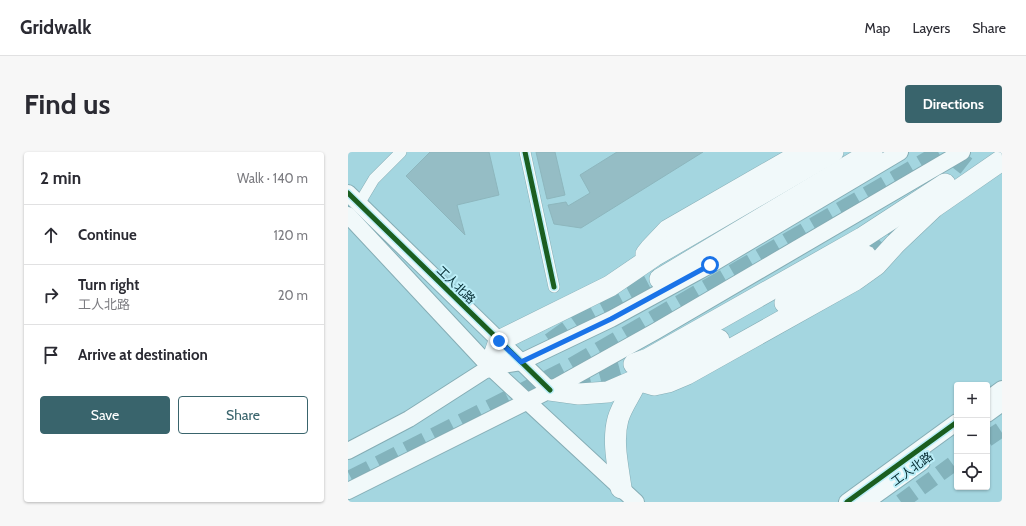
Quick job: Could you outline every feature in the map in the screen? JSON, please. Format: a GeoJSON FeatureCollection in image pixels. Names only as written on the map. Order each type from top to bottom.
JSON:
{"type":"FeatureCollection","features":[{"type":"Feature","properties":{"kind":"highway"},"geometry":{"type":"LineString","coordinates":[[638,268],[650,249],[668,230],[804,152]]}},
{"type":"Feature","properties":{"kind":"highway"},"geometry":{"type":"LineString","coordinates":[[490,368],[499,341],[610,286],[654,256],[833,152]]}},
{"type":"Feature","properties":{"kind":"highway"},"geometry":{"type":"LineString","coordinates":[[660,279],[872,152]]}},
{"type":"Feature","properties":{"kind":"highway"},"geometry":{"type":"LineString","coordinates":[[550,390],[579,394],[608,392],[636,372],[648,359],[862,238],[992,152]]}},
{"type":"Feature","properties":{"kind":"highway"},"geometry":{"type":"LineString","coordinates":[[636,372],[654,385],[668,382],[687,374],[855,280],[876,265],[895,244],[934,207],[1002,160]]}},
{"type":"Feature","properties":{"kind":"highway"},"geometry":{"type":"LineString","coordinates":[[636,372],[666,368],[722,339],[866,256]]}},
{"type":"Feature","properties":{"kind":"highway"},"geometry":{"type":"LineString","coordinates":[[621,488],[615,439],[618,420],[625,403],[632,392],[636,372]]}},
{"type":"Feature","properties":{"kind":"main road"},"geometry":{"type":"LineString","coordinates":[[348,451],[409,418],[490,368],[521,362],[611,319],[710,265],[900,152]]}},
{"type":"Feature","properties":{"kind":"main road"},"geometry":{"type":"LineString","coordinates":[[348,491],[550,390],[656,331],[962,152]]}},
{"type":"Feature","properties":{"kind":"main road","name":"工人北路"},"geometry":{"type":"LineString","coordinates":[[352,204],[550,390]]}},
{"type":"Feature","properties":{"kind":"main road"},"geometry":{"type":"LineString","coordinates":[[352,204],[490,368],[636,502]]}},
{"type":"Feature","properties":{"kind":"main road"},"geometry":{"type":"LineString","coordinates":[[990,398],[1002,389]]}},
{"type":"Feature","properties":{"kind":"main road"},"geometry":{"type":"LineString","coordinates":[[990,412],[1002,403]]}},
{"type":"Feature","properties":{"kind":"main road"},"geometry":{"type":"LineString","coordinates":[[847,502],[954,424]]}},
{"type":"Feature","properties":{"kind":"main road","name":"工人北路"},"geometry":{"type":"LineString","coordinates":[[866,502],[954,438]]}},
{"type":"Feature","properties":{"kind":"street"},"geometry":{"type":"LineString","coordinates":[[352,204],[401,152]]}},
{"type":"Feature","properties":{"kind":"street"},"geometry":{"type":"LineString","coordinates":[[525,152],[554,287]]}},
{"type":"Feature","properties":{"kind":"building"},"geometry":{"type":"Polygon","coordinates":[[[430,152],[489,152],[499,195],[457,205],[465,235],[406,176],[430,152]]]}},
{"type":"Feature","properties":{"kind":"building"},"geometry":{"type":"Polygon","coordinates":[[[536,152],[555,152],[565,195],[547,199],[536,152]]]}},
{"type":"Feature","properties":{"kind":"building"},"geometry":{"type":"Polygon","coordinates":[[[617,152],[703,152],[581,228],[554,224],[548,205],[566,202],[568,206],[590,193],[580,175],[617,152]]]}},
{"type":"Feature","properties":{"kind":"tunnel"},"geometry":{"type":"LineString","coordinates":[[352,480],[569,370],[945,152]]}},
{"type":"Feature","properties":{"kind":"tunnel"},"geometry":{"type":"LineString","coordinates":[[866,256],[878,247],[943,179],[964,152]]}},
{"type":"Feature","properties":{"kind":"tunnel"},"geometry":{"type":"LineString","coordinates":[[551,343],[591,315],[660,279]]}},
{"type":"Feature","properties":{"kind":"tunnel"},"geometry":{"type":"LineString","coordinates":[[569,381],[634,364]]}},
{"type":"Feature","properties":{"kind":"tunnel"},"geometry":{"type":"LineString","coordinates":[[990,437],[1002,429]]}},
{"type":"Feature","properties":{"kind":"tunnel"},"geometry":{"type":"LineString","coordinates":[[901,502],[954,463]]}},
{"type":"Feature","properties":{"kind":"cycle path"},"geometry":{"type":"LineString","coordinates":[[525,152],[554,287]]}},
{"type":"Feature","properties":{"kind":"cycle path"},"geometry":{"type":"LineString","coordinates":[[348,193],[550,390]]}},
{"type":"Feature","properties":{"kind":"cycle path"},"geometry":{"type":"LineString","coordinates":[[847,502],[954,424]]}},
{"type":"Feature","properties":{"kind":"route"},"geometry":{"type":"LineString","coordinates":[[499,341],[521,362],[611,319],[710,265]]}}]}
